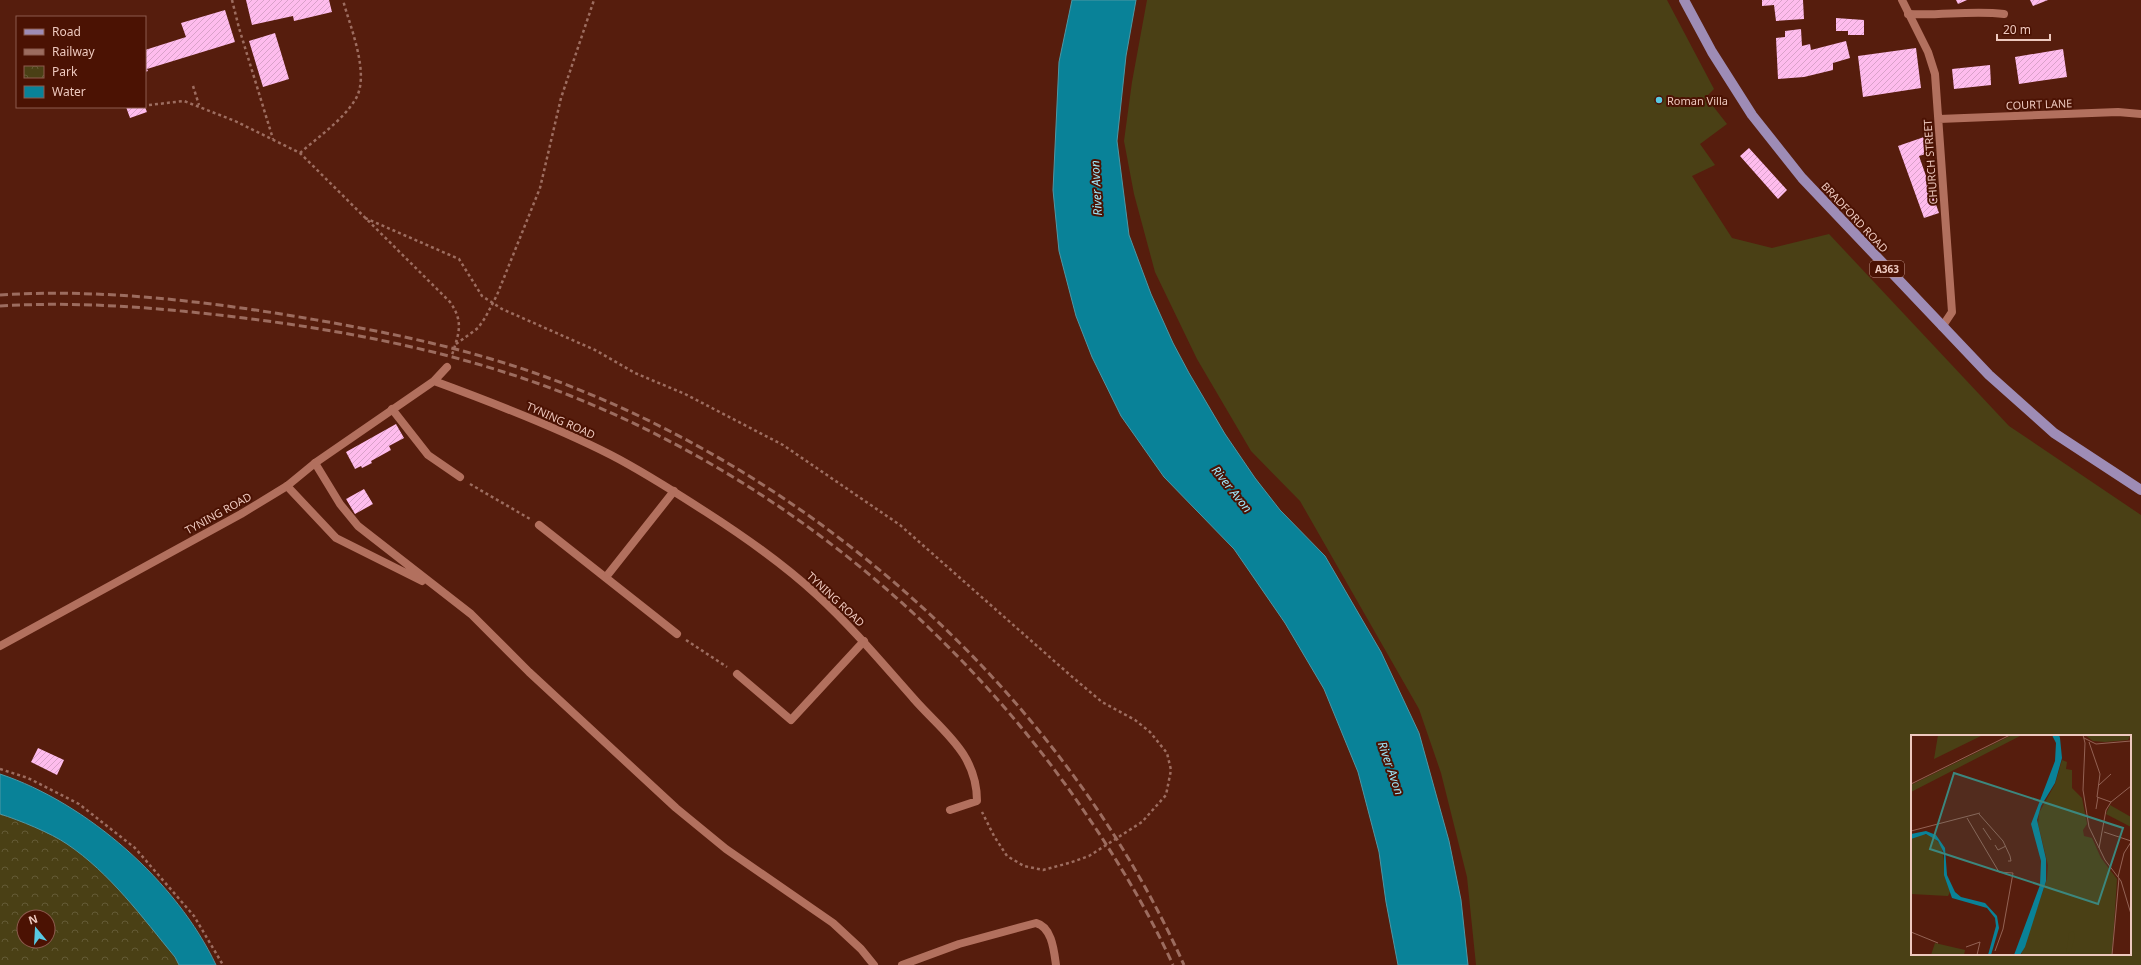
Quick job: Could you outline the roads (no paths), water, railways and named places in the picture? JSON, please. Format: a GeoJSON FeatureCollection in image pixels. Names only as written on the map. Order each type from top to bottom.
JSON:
{"type":"FeatureCollection","features":[{"type":"Feature","properties":{"kind":"main road","name":"BRADFORD ROAD"},"geometry":{"type":"LineString","coordinates":[[1684,0],[1712,52],[1752,115],[1802,178],[1989,375],[2054,433],[2141,490]]}},
{"type":"Feature","properties":{"kind":"street","name":"CHURCH STREET"},"geometry":{"type":"LineString","coordinates":[[1902,0],[1928,52],[1935,74],[1952,312],[1942,327]]}},
{"type":"Feature","properties":{"kind":"street"},"geometry":{"type":"LineString","coordinates":[[1908,14],[1933,15],[1979,12],[2004,14]]}},
{"type":"Feature","properties":{"kind":"street","name":"COURT LANE"},"geometry":{"type":"LineString","coordinates":[[1938,119],[2118,112],[2141,114]]}},
{"type":"Feature","properties":{"kind":"street","name":"TYNING ROAD"},"geometry":{"type":"LineString","coordinates":[[0,646],[241,514],[287,486],[315,463],[434,381],[447,367]]}},
{"type":"Feature","properties":{"kind":"street","name":"TYNING ROAD"},"geometry":{"type":"LineString","coordinates":[[434,381],[545,424],[612,455],[674,491],[753,542],[816,594],[864,642],[929,717],[955,740],[967,760],[977,785],[977,801],[950,810]]}},
{"type":"Feature","properties":{"kind":"street"},"geometry":{"type":"LineString","coordinates":[[392,410],[428,455],[460,477]]}},
{"type":"Feature","properties":{"kind":"street"},"geometry":{"type":"LineString","coordinates":[[315,463],[340,504],[358,526],[471,614],[535,677],[676,808],[726,849],[832,923],[861,949],[874,965]]}},
{"type":"Feature","properties":{"kind":"street"},"geometry":{"type":"LineString","coordinates":[[287,486],[336,538],[404,573],[434,586]]}},
{"type":"Feature","properties":{"kind":"street"},"geometry":{"type":"LineString","coordinates":[[606,577],[674,491]]}},
{"type":"Feature","properties":{"kind":"street"},"geometry":{"type":"LineString","coordinates":[[539,524],[677,634]]}},
{"type":"Feature","properties":{"kind":"street","name":"TYNING ROAD"},"geometry":{"type":"LineString","coordinates":[[737,674],[791,720],[864,642]]}},
{"type":"Feature","properties":{"kind":"street"},"geometry":{"type":"LineString","coordinates":[[902,965],[959,944],[1036,923],[1042,924],[1047,930],[1054,951],[1056,965]]}},
{"type":"Feature","properties":{"kind":"water","name":"River Avon"},"geometry":{"type":"Polygon","coordinates":[[[1072,0],[1136,0],[1126,56],[1117,141],[1129,235],[1151,294],[1173,343],[1189,373],[1225,434],[1255,478],[1280,510],[1325,556],[1381,652],[1419,733],[1449,841],[1461,900],[1468,965],[1398,965],[1386,902],[1379,852],[1358,772],[1324,689],[1285,623],[1234,549],[1164,477],[1121,416],[1092,357],[1076,316],[1059,251],[1053,190],[1059,62],[1072,0]]]}},
{"type":"Feature","properties":{"kind":"water"},"geometry":{"type":"Polygon","coordinates":[[[0,774],[33,787],[65,804],[96,825],[126,849],[178,904],[199,934],[216,965],[179,965],[175,957],[125,896],[83,856],[67,844],[44,831],[0,814],[0,774]]]}},
{"type":"Feature","properties":{"kind":"railway"},"geometry":{"type":"LineString","coordinates":[[0,295],[34,293],[103,294],[207,303],[339,324],[435,344],[529,371],[633,413],[733,466],[828,530],[916,602],[997,683],[1070,771],[1132,865],[1184,965]]}},
{"type":"Feature","properties":{"kind":"railway"},"geometry":{"type":"LineString","coordinates":[[0,306],[61,304],[122,306],[183,311],[327,330],[410,346],[491,368],[571,396],[646,429],[718,468],[787,512],[852,561],[914,614],[972,671],[1026,733],[1089,818],[1140,900],[1173,965]]}},
{"type":"Feature","properties":{"kind":"place","name":"Roman Villa"},"geometry":{"type":"Point","coordinates":[1659,100]}}]}
